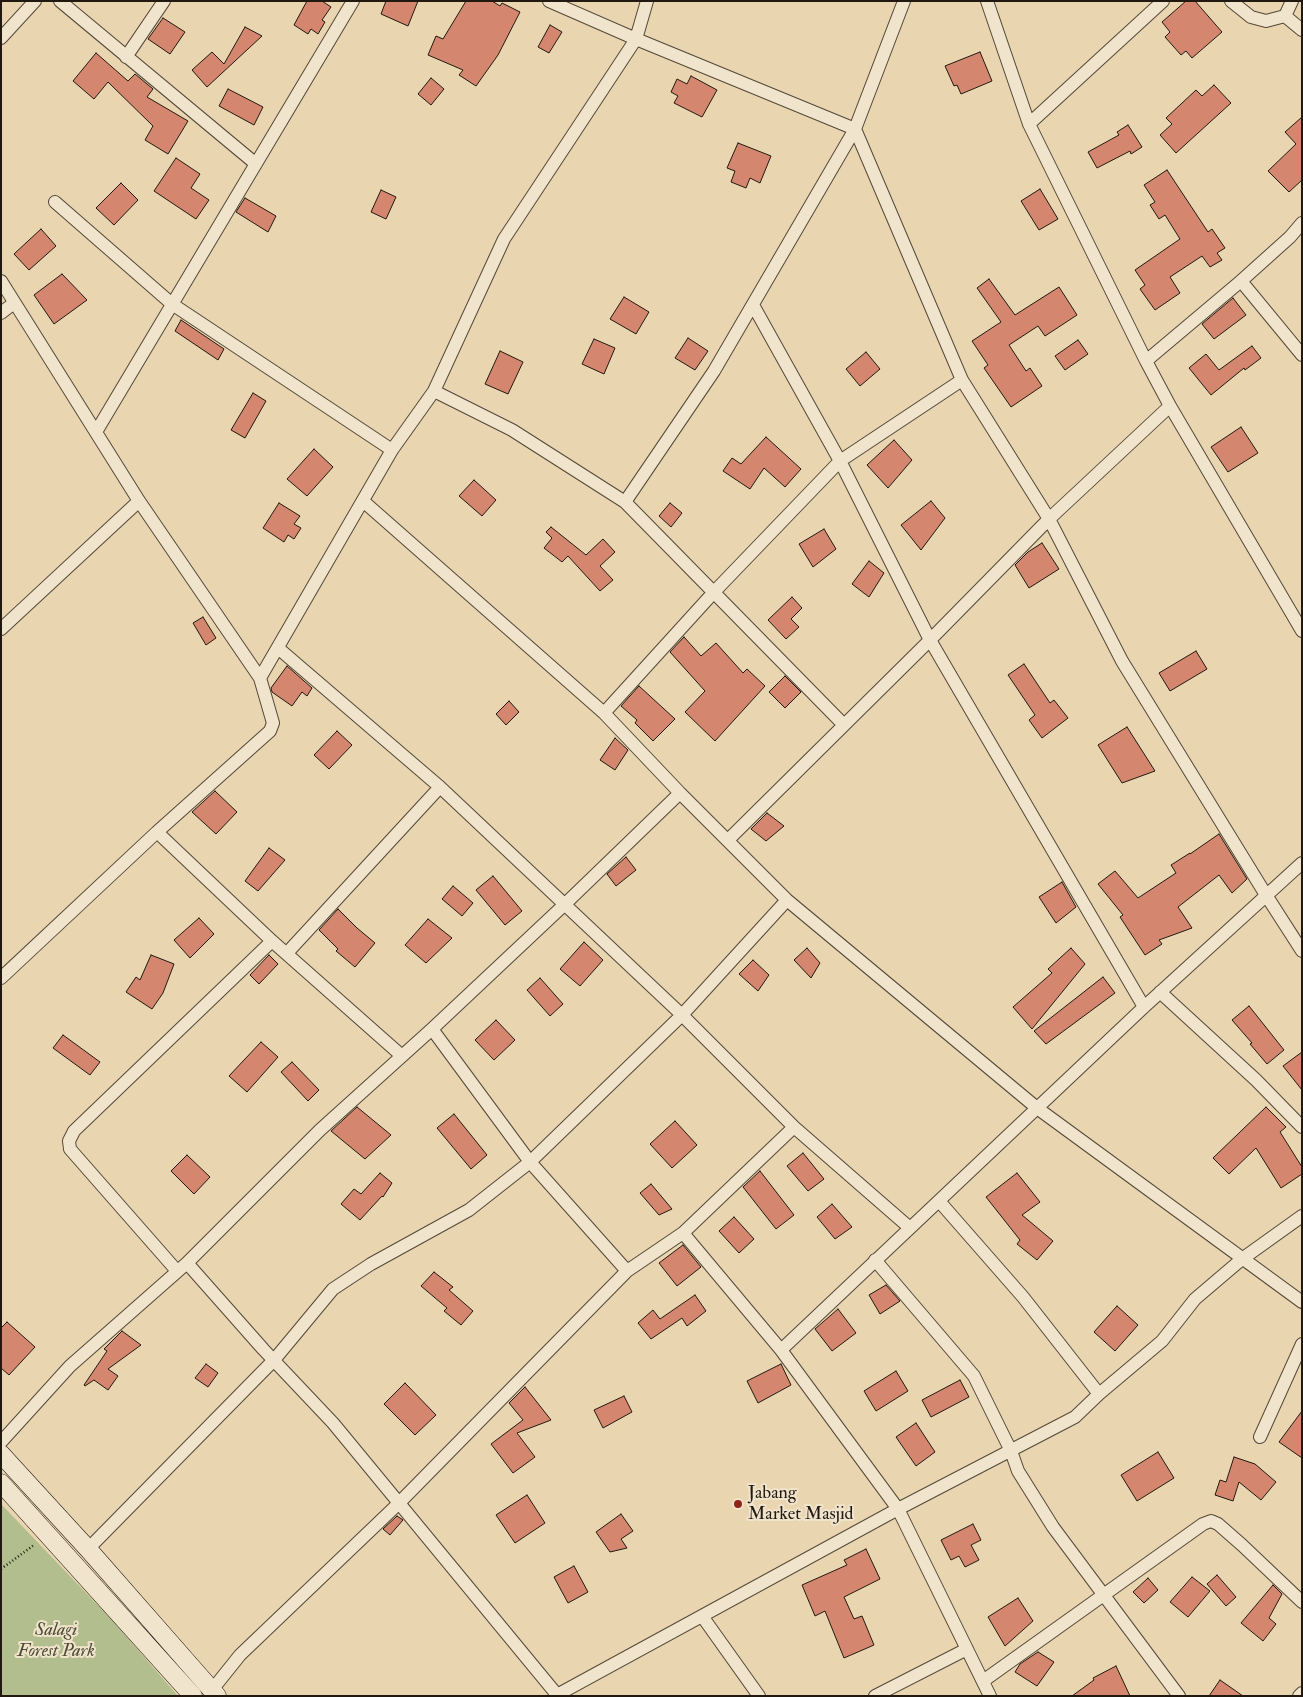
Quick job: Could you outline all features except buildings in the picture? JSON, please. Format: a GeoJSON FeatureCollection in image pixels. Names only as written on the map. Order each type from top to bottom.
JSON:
{"type":"FeatureCollection","features":[{"type":"Feature","properties":{"kind":"street"},"geometry":{"type":"LineString","coordinates":[[1,38],[34,1]]}},
{"type":"Feature","properties":{"kind":"street"},"geometry":{"type":"LineString","coordinates":[[60,1],[256,164]]}},
{"type":"Feature","properties":{"kind":"street"},"geometry":{"type":"LineString","coordinates":[[126,57],[164,1]]}},
{"type":"Feature","properties":{"kind":"street"},"geometry":{"type":"LineString","coordinates":[[96,432],[353,1]]}},
{"type":"Feature","properties":{"kind":"street"},"geometry":{"type":"LineString","coordinates":[[549,1],[855,129],[962,380],[1049,519],[1122,660],[1302,951]]}},
{"type":"Feature","properties":{"kind":"street"},"geometry":{"type":"LineString","coordinates":[[260,678],[392,450],[434,390],[504,239],[636,39],[647,1]]}},
{"type":"Feature","properties":{"kind":"street"},"geometry":{"type":"LineString","coordinates":[[625,502],[714,372],[855,129],[904,1]]}},
{"type":"Feature","properties":{"kind":"street"},"geometry":{"type":"LineString","coordinates":[[987,1],[1029,124],[1146,361],[1170,406],[1302,631]]}},
{"type":"Feature","properties":{"kind":"street"},"geometry":{"type":"LineString","coordinates":[[1029,124],[1163,1]]}},
{"type":"Feature","properties":{"kind":"street"},"geometry":{"type":"LineString","coordinates":[[1231,1],[1251,18],[1266,21],[1285,16]]}},
{"type":"Feature","properties":{"kind":"street"},"geometry":{"type":"LineString","coordinates":[[1285,16],[1292,1]]}},
{"type":"Feature","properties":{"kind":"street"},"geometry":{"type":"LineString","coordinates":[[1285,16],[1302,30]]}},
{"type":"Feature","properties":{"kind":"street"},"geometry":{"type":"LineString","coordinates":[[55,202],[172,304],[392,450]]}},
{"type":"Feature","properties":{"kind":"street"},"geometry":{"type":"LineString","coordinates":[[1146,361],[1241,281],[1290,237],[1302,223]]}},
{"type":"Feature","properties":{"kind":"street"},"geometry":{"type":"LineString","coordinates":[[1,281],[139,501],[260,678],[273,723],[270,731],[157,832],[1,978]]}},
{"type":"Feature","properties":{"kind":"street"},"geometry":{"type":"LineString","coordinates":[[1241,281],[1302,356]]}},
{"type":"Feature","properties":{"kind":"street"},"geometry":{"type":"LineString","coordinates":[[1,313],[14,303]]}},
{"type":"Feature","properties":{"kind":"street"},"geometry":{"type":"LineString","coordinates":[[753,305],[840,461],[930,640],[1144,1007]]}},
{"type":"Feature","properties":{"kind":"street"},"geometry":{"type":"LineString","coordinates":[[604,713],[714,592],[840,461],[962,380]]}},
{"type":"Feature","properties":{"kind":"street"},"geometry":{"type":"LineString","coordinates":[[434,390],[512,430],[625,502],[844,725]]}},
{"type":"Feature","properties":{"kind":"street"},"geometry":{"type":"LineString","coordinates":[[728,840],[1049,519],[1170,406]]}},
{"type":"Feature","properties":{"kind":"street"},"geometry":{"type":"LineString","coordinates":[[1,629],[139,501]]}},
{"type":"Feature","properties":{"kind":"street"},"geometry":{"type":"LineString","coordinates":[[363,501],[604,713],[680,793],[787,900],[1037,1108],[1302,1302]]}},
{"type":"Feature","properties":{"kind":"street"},"geometry":{"type":"LineString","coordinates":[[278,648],[440,787],[682,1015],[794,1127],[910,1228]]}},
{"type":"Feature","properties":{"kind":"street"},"geometry":{"type":"LineString","coordinates":[[286,953],[440,787]]}},
{"type":"Feature","properties":{"kind":"street"},"geometry":{"type":"LineString","coordinates":[[1,1442],[70,1366],[182,1267],[320,1130],[432,1029],[680,793]]}},
{"type":"Feature","properties":{"kind":"street"},"geometry":{"type":"LineString","coordinates":[[157,832],[272,941],[402,1056]]}},
{"type":"Feature","properties":{"kind":"street"},"geometry":{"type":"LineString","coordinates":[[781,1350],[1160,992],[1302,863]]}},
{"type":"Feature","properties":{"kind":"street"},"geometry":{"type":"LineString","coordinates":[[88,1549],[274,1360],[333,1290],[371,1264],[469,1210],[530,1162],[682,1015],[787,900]]}},
{"type":"Feature","properties":{"kind":"street"},"geometry":{"type":"LineString","coordinates":[[272,941],[74,1131],[68,1141],[70,1150],[333,1423],[398,1504],[558,1695],[898,1509],[1075,1418],[1099,1394],[1162,1341],[1195,1299],[1242,1259],[1302,1216]]}},
{"type":"Feature","properties":{"kind":"street"},"geometry":{"type":"LineString","coordinates":[[1160,992],[1256,1080],[1302,1127]]}},
{"type":"Feature","properties":{"kind":"street"},"geometry":{"type":"LineString","coordinates":[[432,1029],[530,1162],[627,1271]]}},
{"type":"Feature","properties":{"kind":"street"},"geometry":{"type":"LineString","coordinates":[[1,1454],[215,1693],[240,1655],[398,1504],[627,1271],[683,1233],[794,1127]]}},
{"type":"Feature","properties":{"kind":"street"},"geometry":{"type":"LineString","coordinates":[[938,1201],[1023,1297],[1099,1394]]}},
{"type":"Feature","properties":{"kind":"street"},"geometry":{"type":"LineString","coordinates":[[683,1233],[781,1350],[898,1509],[990,1696]]}},
{"type":"Feature","properties":{"kind":"street"},"geometry":{"type":"LineString","coordinates":[[876,1260],[974,1376],[1011,1451],[1018,1471],[1053,1527],[1179,1696]]}},
{"type":"Feature","properties":{"kind":"street"},"geometry":{"type":"LineString","coordinates":[[1260,1437],[1302,1344]]}},
{"type":"Feature","properties":{"kind":"street"},"geometry":{"type":"LineString","coordinates":[[1,1483],[193,1696]]}},
{"type":"Feature","properties":{"kind":"street"},"geometry":{"type":"LineString","coordinates":[[983,1681],[1203,1524],[1211,1521],[1218,1524],[1242,1545],[1302,1602]]}},
{"type":"Feature","properties":{"kind":"street"},"geometry":{"type":"LineString","coordinates":[[702,1616],[759,1696]]}},
{"type":"Feature","properties":{"kind":"street"},"geometry":{"type":"LineString","coordinates":[[875,1696],[967,1649]]}},
{"type":"Feature","properties":{"kind":"street"},"geometry":{"type":"LineString","coordinates":[[1299,1696],[1302,1693]]}},
{"type":"Feature","properties":{"kind":"path"},"geometry":{"type":"LineString","coordinates":[[1,1569],[48,1535]]}},
{"type":"Feature","properties":{"kind":"green space","name":"Salagi Forest Park"},"geometry":{"type":"Polygon","coordinates":[[[1,1504],[111,1619],[178,1696],[1,1696],[1,1504]]]}},
{"type":"Feature","properties":{"kind":"place","name":"Jabang Market Masjid"},"geometry":{"type":"Point","coordinates":[738,1504]}}]}
